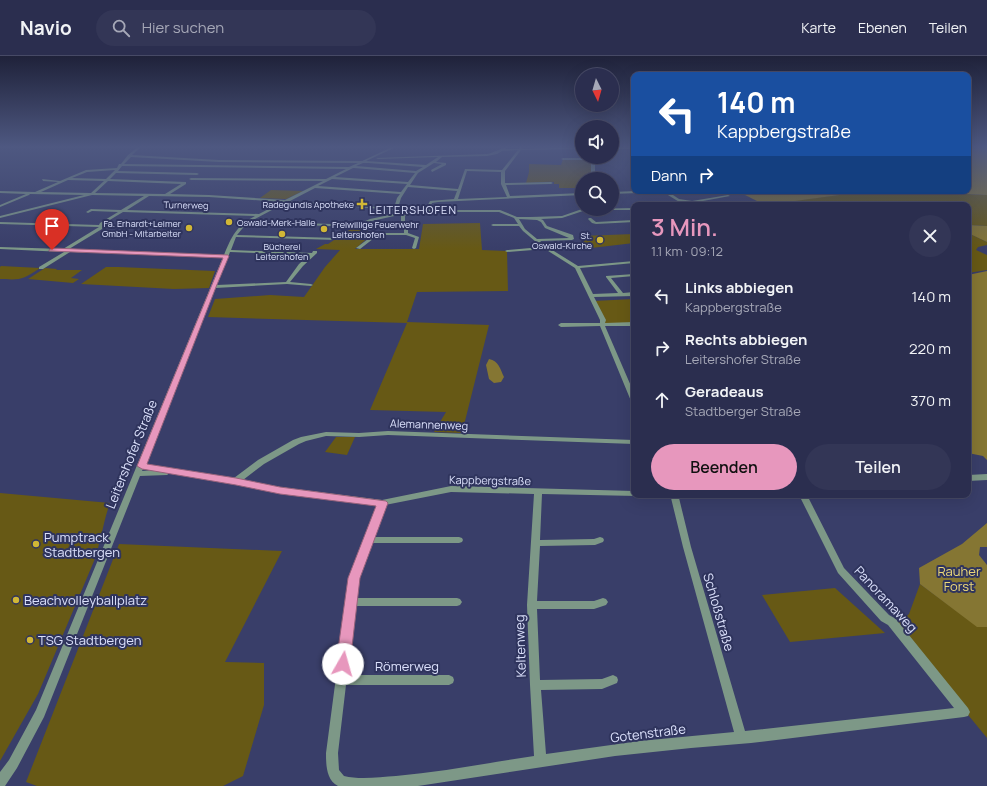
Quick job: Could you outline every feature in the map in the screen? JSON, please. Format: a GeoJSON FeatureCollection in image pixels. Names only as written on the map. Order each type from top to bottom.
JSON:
{"type":"FeatureCollection","features":[{"type":"Feature","properties":{"kind":"street"},"geometry":{"type":"LineString","coordinates":[[0,206],[61,181]]}},
{"type":"Feature","properties":{"kind":"street"},"geometry":{"type":"LineString","coordinates":[[0,217],[91,194],[105,181]]}},
{"type":"Feature","properties":{"kind":"street"},"geometry":{"type":"LineString","coordinates":[[134,181],[185,183]]}},
{"type":"Feature","properties":{"kind":"street"},"geometry":{"type":"LineString","coordinates":[[166,195],[188,181]]}},
{"type":"Feature","properties":{"kind":"street"},"geometry":{"type":"LineString","coordinates":[[326,181],[246,222],[238,229],[234,236],[337,239]]}},
{"type":"Feature","properties":{"kind":"street"},"geometry":{"type":"LineString","coordinates":[[357,181],[459,190]]}},
{"type":"Feature","properties":{"kind":"street"},"geometry":{"type":"LineString","coordinates":[[396,209],[398,200],[411,181]]}},
{"type":"Feature","properties":{"kind":"street"},"geometry":{"type":"LineString","coordinates":[[456,200],[462,181]]}},
{"type":"Feature","properties":{"kind":"street"},"geometry":{"type":"LineString","coordinates":[[509,198],[503,184],[551,183]]}},
{"type":"Feature","properties":{"kind":"street"},"geometry":{"type":"LineString","coordinates":[[315,187],[402,193]]}},
{"type":"Feature","properties":{"kind":"street"},"geometry":{"type":"LineString","coordinates":[[0,192],[166,195],[287,201],[426,211],[493,210],[506,212],[516,218],[562,217],[575,213]]}},
{"type":"Feature","properties":{"kind":"street"},"geometry":{"type":"LineString","coordinates":[[619,193],[631,192]]}},
{"type":"Feature","properties":{"kind":"street"},"geometry":{"type":"LineString","coordinates":[[426,211],[431,202],[575,194]]}},
{"type":"Feature","properties":{"kind":"street"},"geometry":{"type":"LineString","coordinates":[[669,194],[681,202]]}},
{"type":"Feature","properties":{"kind":"street"},"geometry":{"type":"LineString","coordinates":[[41,268],[101,228],[101,224],[148,195]]}},
{"type":"Feature","properties":{"kind":"street"},"geometry":{"type":"LineString","coordinates":[[677,200],[692,202],[728,196]]}},
{"type":"Feature","properties":{"kind":"street"},"geometry":{"type":"LineString","coordinates":[[619,209],[631,209]]}},
{"type":"Feature","properties":{"kind":"street","name":"Turnerweg"},"geometry":{"type":"LineString","coordinates":[[88,212],[91,210],[259,215]]}},
{"type":"Feature","properties":{"kind":"street"},"geometry":{"type":"LineString","coordinates":[[406,234],[406,228],[403,224],[403,216],[410,210]]}},
{"type":"Feature","properties":{"kind":"street"},"geometry":{"type":"LineString","coordinates":[[0,213],[13,214]]}},
{"type":"Feature","properties":{"kind":"street"},"geometry":{"type":"LineString","coordinates":[[246,222],[356,226],[371,220],[406,214]]}},
{"type":"Feature","properties":{"kind":"street"},"geometry":{"type":"LineString","coordinates":[[516,218],[519,224],[536,240],[577,267],[603,320],[602,325],[631,394]]}},
{"type":"Feature","properties":{"kind":"street"},"geometry":{"type":"LineString","coordinates":[[532,218],[542,221],[546,227],[571,236],[572,239],[536,240]]}},
{"type":"Feature","properties":{"kind":"street"},"geometry":{"type":"LineString","coordinates":[[590,219],[596,223],[631,221]]}},
{"type":"Feature","properties":{"kind":"street"},"geometry":{"type":"LineString","coordinates":[[0,223],[101,226]]}},
{"type":"Feature","properties":{"kind":"street"},"geometry":{"type":"LineString","coordinates":[[493,225],[519,224]]}},
{"type":"Feature","properties":{"kind":"street"},"geometry":{"type":"LineString","coordinates":[[358,248],[377,234],[406,234],[417,237],[414,248]]}},
{"type":"Feature","properties":{"kind":"street","name":"Leitershofer Straße"},"geometry":{"type":"LineString","coordinates":[[0,782],[13,764],[40,713],[142,466],[234,236]]}},
{"type":"Feature","properties":{"kind":"street"},"geometry":{"type":"LineString","coordinates":[[0,248],[226,256]]}},
{"type":"Feature","properties":{"kind":"street"},"geometry":{"type":"LineString","coordinates":[[507,251],[546,248]]}},
{"type":"Feature","properties":{"kind":"street"},"geometry":{"type":"LineString","coordinates":[[229,250],[315,252],[301,265],[287,282]]}},
{"type":"Feature","properties":{"kind":"street"},"geometry":{"type":"LineString","coordinates":[[577,267],[631,262]]}},
{"type":"Feature","properties":{"kind":"street"},"geometry":{"type":"LineString","coordinates":[[621,294],[608,277],[631,275]]}},
{"type":"Feature","properties":{"kind":"street"},"geometry":{"type":"LineString","coordinates":[[213,287],[287,282],[311,285]]}},
{"type":"Feature","properties":{"kind":"street"},"geometry":{"type":"LineString","coordinates":[[591,296],[631,294]]}},
{"type":"Feature","properties":{"kind":"street"},"geometry":{"type":"LineString","coordinates":[[561,326],[631,324]]}},
{"type":"Feature","properties":{"kind":"street","name":"Alemannenweg"},"geometry":{"type":"LineString","coordinates":[[236,481],[256,465],[296,442],[326,434],[359,435],[388,433],[631,442]]}},
{"type":"Feature","properties":{"kind":"street","name":"Kappbergstraße"},"geometry":{"type":"LineString","coordinates":[[142,466],[236,481],[280,490],[382,503],[451,489],[631,494]]}},
{"type":"Feature","properties":{"kind":"street","name":"Kappbergstraße"},"geometry":{"type":"LineString","coordinates":[[138,474],[181,472]]}},
{"type":"Feature","properties":{"kind":"street"},"geometry":{"type":"LineString","coordinates":[[971,478],[987,477]]}},
{"type":"Feature","properties":{"kind":"street","name":"Keltenweg"},"geometry":{"type":"LineString","coordinates":[[538,491],[532,605],[540,760]]}},
{"type":"Feature","properties":{"kind":"street","name":"Schloßstraße"},"geometry":{"type":"LineString","coordinates":[[674,498],[741,736]]}},
{"type":"Feature","properties":{"kind":"street","name":"Panoramaweg"},"geometry":{"type":"LineString","coordinates":[[805,498],[841,570],[885,618],[892,622],[964,712]]}},
{"type":"Feature","properties":{"kind":"street"},"geometry":{"type":"LineString","coordinates":[[341,680],[354,578],[382,503]]}},
{"type":"Feature","properties":{"kind":"street"},"geometry":{"type":"LineString","coordinates":[[368,540],[459,540]]}},
{"type":"Feature","properties":{"kind":"street"},"geometry":{"type":"LineString","coordinates":[[536,543],[595,542],[600,540]]}},
{"type":"Feature","properties":{"kind":"street"},"geometry":{"type":"LineString","coordinates":[[351,602],[457,602]]}},
{"type":"Feature","properties":{"kind":"street","name":"Keltenweg"},"geometry":{"type":"LineString","coordinates":[[532,605],[594,605],[603,602]]}},
{"type":"Feature","properties":{"kind":"street","name":"Gotenstraße"},"geometry":{"type":"LineString","coordinates":[[341,680],[332,753],[333,770],[337,778],[343,782],[368,784],[424,780],[540,760],[648,746],[741,736],[751,738],[964,712]]}},
{"type":"Feature","properties":{"kind":"street","name":"Römerweg"},"geometry":{"type":"LineString","coordinates":[[341,680],[449,680]]}},
{"type":"Feature","properties":{"kind":"street","name":"Keltenweg"},"geometry":{"type":"LineString","coordinates":[[535,685],[602,684],[613,680]]}},
{"type":"Feature","properties":{"kind":"shaded area"},"geometry":{"type":"Polygon","coordinates":[[[527,181],[575,181],[575,188],[559,188],[559,184],[547,182],[526,183],[527,181]]]}},
{"type":"Feature","properties":{"kind":"shaded area"},"geometry":{"type":"Polygon","coordinates":[[[271,190],[303,191],[286,199],[260,198],[271,190]]]}},
{"type":"Feature","properties":{"kind":"shaded area"},"geometry":{"type":"Polygon","coordinates":[[[847,194],[987,195],[987,226],[971,225],[971,202],[782,202],[847,194]]]}},
{"type":"Feature","properties":{"kind":"shaded area"},"geometry":{"type":"Polygon","coordinates":[[[480,223],[482,250],[507,251],[508,291],[417,292],[407,322],[489,325],[462,433],[434,432],[446,412],[370,410],[407,323],[208,317],[215,299],[270,295],[304,297],[325,267],[340,250],[316,249],[328,244],[354,227],[366,229],[371,235],[355,249],[419,249],[423,224],[480,223]]]}},
{"type":"Feature","properties":{"kind":"shaded area"},"geometry":{"type":"Polygon","coordinates":[[[631,234],[631,243],[591,248],[589,246],[584,246],[580,236],[631,234]]]}},
{"type":"Feature","properties":{"kind":"shaded area"},"geometry":{"type":"Polygon","coordinates":[[[971,234],[987,242],[987,245],[978,247],[976,250],[987,255],[987,270],[971,273],[971,234]]]}},
{"type":"Feature","properties":{"kind":"shaded area"},"geometry":{"type":"Polygon","coordinates":[[[0,267],[40,268],[21,278],[0,279],[0,267]]]}},
{"type":"Feature","properties":{"kind":"shaded area"},"geometry":{"type":"Polygon","coordinates":[[[106,267],[215,271],[209,288],[174,289],[81,284],[106,267]]]}},
{"type":"Feature","properties":{"kind":"shaded area"},"geometry":{"type":"Polygon","coordinates":[[[45,268],[57,269],[56,270],[82,270],[71,278],[79,279],[73,283],[28,279],[45,268]]]}},
{"type":"Feature","properties":{"kind":"shaded area"},"geometry":{"type":"Polygon","coordinates":[[[631,299],[631,324],[602,325],[593,301],[631,299]]]}},
{"type":"Feature","properties":{"kind":"shaded area"},"geometry":{"type":"Polygon","coordinates":[[[336,437],[355,437],[347,455],[325,452],[336,437]]]}},
{"type":"Feature","properties":{"kind":"shaded area","name":"TSG Stadtbergen"},"geometry":{"type":"Polygon","coordinates":[[[0,493],[110,503],[94,561],[38,694],[0,761],[0,493]]]}},
{"type":"Feature","properties":{"kind":"shaded area"},"geometry":{"type":"Polygon","coordinates":[[[119,544],[282,551],[225,662],[264,663],[264,705],[243,776],[223,786],[37,786],[26,782],[119,544]]]}},
{"type":"Feature","properties":{"kind":"shaded area"},"geometry":{"type":"Polygon","coordinates":[[[920,584],[977,626],[987,627],[987,738],[892,622],[901,621],[909,614],[920,584]]]}},
{"type":"Feature","properties":{"kind":"shaded area"},"geometry":{"type":"Polygon","coordinates":[[[835,588],[885,633],[790,642],[762,595],[835,588]]]}},
{"type":"Feature","properties":{"kind":"green space"},"geometry":{"type":"Polygon","coordinates":[[[971,181],[987,181],[987,195],[964,194],[971,194],[971,181]]]}},
{"type":"Feature","properties":{"kind":"green space"},"geometry":{"type":"Polygon","coordinates":[[[743,194],[847,194],[787,202],[759,202],[743,194]]]}},
{"type":"Feature","properties":{"kind":"green space"},"geometry":{"type":"Polygon","coordinates":[[[971,225],[987,226],[987,242],[971,234],[971,225]]]}},
{"type":"Feature","properties":{"kind":"green space"},"geometry":{"type":"Polygon","coordinates":[[[987,271],[987,460],[983,456],[971,454],[971,274],[987,271]]]}},
{"type":"Feature","properties":{"kind":"green space"},"geometry":{"type":"Polygon","coordinates":[[[489,359],[497,363],[500,368],[504,377],[501,382],[494,383],[489,379],[486,365],[489,359]]]}},
{"type":"Feature","properties":{"kind":"green space","name":"Rauher Forst"},"geometry":{"type":"Polygon","coordinates":[[[987,523],[987,547],[980,547],[979,555],[987,565],[987,627],[977,627],[920,584],[919,568],[962,544],[987,523]]]}},
{"type":"Feature","properties":{"kind":"place","name":"Radegundis Apotheke"},"geometry":{"type":"Point","coordinates":[362,204]}},
{"type":"Feature","properties":{"kind":"place","name":"Oswald-Merk-Halle"},"geometry":{"type":"Point","coordinates":[229,222]}},
{"type":"Feature","properties":{"kind":"place","name":"Fa. Erhardt+Leimer GmbH - Mitarbeiter"},"geometry":{"type":"Point","coordinates":[189,228]}},
{"type":"Feature","properties":{"kind":"place","name":"Freiwillige Feuerwehr Leitershofen"},"geometry":{"type":"Point","coordinates":[324,229]}},
{"type":"Feature","properties":{"kind":"place","name":"Bücherei Leitershofen"},"geometry":{"type":"Point","coordinates":[282,234]}},
{"type":"Feature","properties":{"kind":"place","name":"St. Oswald-Kirche"},"geometry":{"type":"Point","coordinates":[600,240]}},
{"type":"Feature","properties":{"kind":"place","name":"Pumptrack Stadtbergen"},"geometry":{"type":"Point","coordinates":[36,544]}},
{"type":"Feature","properties":{"kind":"place","name":"Beachvolleyballplatz"},"geometry":{"type":"Point","coordinates":[16,600]}},
{"type":"Feature","properties":{"kind":"place","name":"TSG Stadtbergen"},"geometry":{"type":"Point","coordinates":[30,640]}},
{"type":"Feature","properties":{"kind":"district","name":"LEITERSHOFEN"},"geometry":{"type":"Point","coordinates":[413,209]}},
{"type":"Feature","properties":{"kind":"route"},"geometry":{"type":"LineString","coordinates":[[52,250],[226,256],[142,466],[236,481],[280,490],[382,503],[354,578],[343,664]]}}]}
